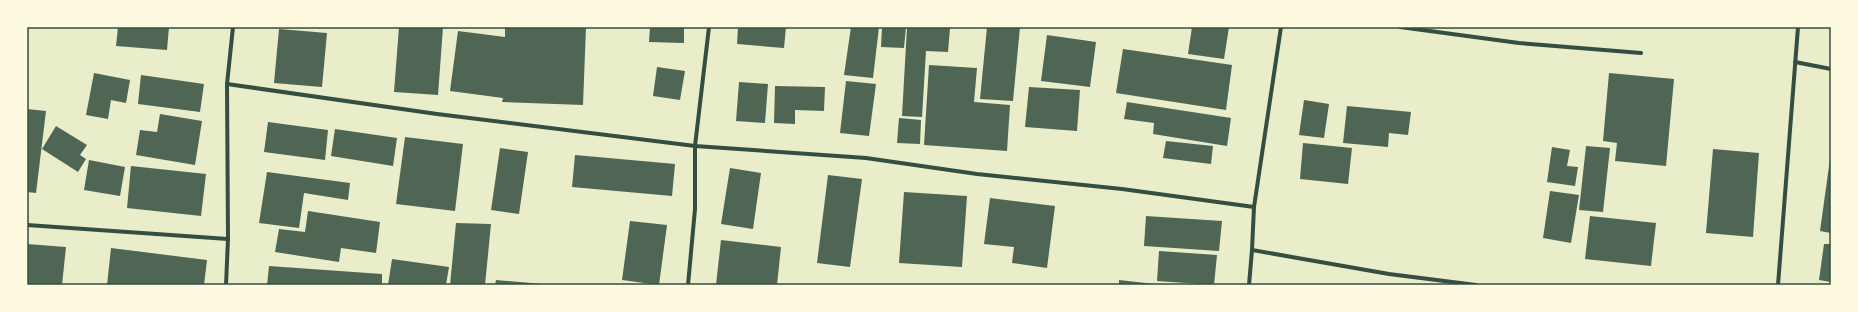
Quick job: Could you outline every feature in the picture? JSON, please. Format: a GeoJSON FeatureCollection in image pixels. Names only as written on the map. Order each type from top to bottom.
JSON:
{"type":"FeatureCollection","features":[{"type":"Feature","properties":{"kind":"street"},"geometry":{"type":"LineString","coordinates":[[226,285],[228,239],[227,84],[233,27]]}},
{"type":"Feature","properties":{"kind":"street"},"geometry":{"type":"LineString","coordinates":[[688,285],[695,209],[694,146],[709,27]]}},
{"type":"Feature","properties":{"kind":"street"},"geometry":{"type":"LineString","coordinates":[[1248,285],[1252,250],[1254,207],[1281,27]]}},
{"type":"Feature","properties":{"kind":"street"},"geometry":{"type":"LineString","coordinates":[[1400,27],[1519,43],[1641,52]]}},
{"type":"Feature","properties":{"kind":"street"},"geometry":{"type":"LineString","coordinates":[[1778,285],[1798,27]]}},
{"type":"Feature","properties":{"kind":"street"},"geometry":{"type":"LineString","coordinates":[[1795,62],[1831,69]]}},
{"type":"Feature","properties":{"kind":"street"},"geometry":{"type":"LineString","coordinates":[[227,84],[437,114],[694,146],[866,158],[977,174],[1122,189],[1254,207]]}},
{"type":"Feature","properties":{"kind":"street"},"geometry":{"type":"LineString","coordinates":[[27,225],[228,239]]}},
{"type":"Feature","properties":{"kind":"street"},"geometry":{"type":"LineString","coordinates":[[1252,250],[1389,274],[1476,285]]}},
{"type":"Feature","properties":{"kind":"building"},"geometry":{"type":"Polygon","coordinates":[[[118,27],[169,27],[167,50],[116,46],[118,27]]]}},
{"type":"Feature","properties":{"kind":"building"},"geometry":{"type":"Polygon","coordinates":[[[399,27],[443,27],[438,95],[394,92],[399,27]]]}},
{"type":"Feature","properties":{"kind":"building"},"geometry":{"type":"Polygon","coordinates":[[[505,27],[586,27],[583,105],[502,102],[503,98],[450,91],[458,31],[505,37],[505,27]]]}},
{"type":"Feature","properties":{"kind":"building"},"geometry":{"type":"Polygon","coordinates":[[[650,27],[684,27],[684,43],[649,42],[650,27]]]}},
{"type":"Feature","properties":{"kind":"building"},"geometry":{"type":"Polygon","coordinates":[[[738,27],[786,27],[784,48],[737,44],[738,27]]]}},
{"type":"Feature","properties":{"kind":"building"},"geometry":{"type":"Polygon","coordinates":[[[851,27],[879,27],[873,78],[844,75],[851,27]]]}},
{"type":"Feature","properties":{"kind":"building"},"geometry":{"type":"Polygon","coordinates":[[[882,27],[906,27],[904,48],[881,47],[882,27]]]}},
{"type":"Feature","properties":{"kind":"building"},"geometry":{"type":"Polygon","coordinates":[[[907,27],[950,28],[948,52],[926,51],[922,117],[902,116],[907,27]]]}},
{"type":"Feature","properties":{"kind":"building"},"geometry":{"type":"Polygon","coordinates":[[[987,27],[1020,27],[1013,101],[980,99],[987,27]]]}},
{"type":"Feature","properties":{"kind":"building"},"geometry":{"type":"Polygon","coordinates":[[[1192,27],[1229,27],[1224,59],[1188,54],[1192,27]]]}},
{"type":"Feature","properties":{"kind":"building"},"geometry":{"type":"Polygon","coordinates":[[[279,29],[327,33],[322,87],[274,83],[279,29]]]}},
{"type":"Feature","properties":{"kind":"building"},"geometry":{"type":"Polygon","coordinates":[[[1047,35],[1096,42],[1090,87],[1041,81],[1047,35]]]}},
{"type":"Feature","properties":{"kind":"building"},"geometry":{"type":"Polygon","coordinates":[[[1123,49],[1232,65],[1226,110],[1116,93],[1123,49]]]}},
{"type":"Feature","properties":{"kind":"building"},"geometry":{"type":"Polygon","coordinates":[[[929,65],[977,68],[974,102],[1010,105],[1007,151],[924,145],[929,65]]]}},
{"type":"Feature","properties":{"kind":"building"},"geometry":{"type":"Polygon","coordinates":[[[657,67],[685,71],[680,100],[653,96],[657,67]]]}},
{"type":"Feature","properties":{"kind":"building"},"geometry":{"type":"Polygon","coordinates":[[[94,73],[130,80],[126,103],[111,100],[108,119],[86,115],[94,73]]]}},
{"type":"Feature","properties":{"kind":"building"},"geometry":{"type":"Polygon","coordinates":[[[1609,73],[1674,79],[1666,166],[1615,161],[1617,143],[1603,141],[1609,73]]]}},
{"type":"Feature","properties":{"kind":"building"},"geometry":{"type":"Polygon","coordinates":[[[141,75],[204,84],[200,112],[138,104],[141,75]]]}},
{"type":"Feature","properties":{"kind":"building"},"geometry":{"type":"Polygon","coordinates":[[[846,81],[876,84],[869,136],[840,133],[846,81]]]}},
{"type":"Feature","properties":{"kind":"building"},"geometry":{"type":"Polygon","coordinates":[[[739,82],[768,84],[765,123],[736,121],[739,82]]]}},
{"type":"Feature","properties":{"kind":"building"},"geometry":{"type":"Polygon","coordinates":[[[775,86],[825,87],[824,111],[795,110],[795,124],[774,123],[775,86]]]}},
{"type":"Feature","properties":{"kind":"building"},"geometry":{"type":"Polygon","coordinates":[[[1029,87],[1080,90],[1077,131],[1025,127],[1029,87]]]}},
{"type":"Feature","properties":{"kind":"building"},"geometry":{"type":"Polygon","coordinates":[[[1304,100],[1329,104],[1324,138],[1299,135],[1304,100]]]}},
{"type":"Feature","properties":{"kind":"building"},"geometry":{"type":"Polygon","coordinates":[[[1127,102],[1231,118],[1227,146],[1153,134],[1154,123],[1124,119],[1127,102]]]}},
{"type":"Feature","properties":{"kind":"building"},"geometry":{"type":"Polygon","coordinates":[[[1347,106],[1411,112],[1408,135],[1389,133],[1388,147],[1343,143],[1347,106]]]}},
{"type":"Feature","properties":{"kind":"building"},"geometry":{"type":"Polygon","coordinates":[[[27,109],[46,111],[36,193],[27,192],[27,109]]]}},
{"type":"Feature","properties":{"kind":"building"},"geometry":{"type":"Polygon","coordinates":[[[160,114],[202,121],[195,165],[136,155],[140,130],[157,132],[160,114]]]}},
{"type":"Feature","properties":{"kind":"building"},"geometry":{"type":"Polygon","coordinates":[[[899,118],[921,120],[920,144],[897,143],[899,118]]]}},
{"type":"Feature","properties":{"kind":"building"},"geometry":{"type":"Polygon","coordinates":[[[268,122],[328,130],[325,160],[264,152],[268,122]]]}},
{"type":"Feature","properties":{"kind":"building"},"geometry":{"type":"Polygon","coordinates":[[[56,126],[87,145],[80,155],[86,159],[78,172],[42,149],[56,126]]]}},
{"type":"Feature","properties":{"kind":"building"},"geometry":{"type":"Polygon","coordinates":[[[335,129],[397,138],[393,166],[331,156],[335,129]]]}},
{"type":"Feature","properties":{"kind":"building"},"geometry":{"type":"Polygon","coordinates":[[[405,137],[463,144],[455,211],[396,204],[405,137]]]}},
{"type":"Feature","properties":{"kind":"building"},"geometry":{"type":"Polygon","coordinates":[[[1166,141],[1213,146],[1211,164],[1163,158],[1166,141]]]}},
{"type":"Feature","properties":{"kind":"building"},"geometry":{"type":"Polygon","coordinates":[[[1303,143],[1352,148],[1348,184],[1300,179],[1303,143]]]}},
{"type":"Feature","properties":{"kind":"building"},"geometry":{"type":"Polygon","coordinates":[[[1586,146],[1610,148],[1603,212],[1579,210],[1586,146]]]}},
{"type":"Feature","properties":{"kind":"building"},"geometry":{"type":"Polygon","coordinates":[[[1552,147],[1570,150],[1567,166],[1578,167],[1575,186],[1547,182],[1552,147]]]}},
{"type":"Feature","properties":{"kind":"building"},"geometry":{"type":"Polygon","coordinates":[[[500,148],[528,152],[519,214],[491,210],[500,148]]]}},
{"type":"Feature","properties":{"kind":"building"},"geometry":{"type":"Polygon","coordinates":[[[1713,149],[1759,153],[1753,237],[1706,233],[1713,149]]]}},
{"type":"Feature","properties":{"kind":"building"},"geometry":{"type":"Polygon","coordinates":[[[575,155],[675,164],[672,196],[572,187],[575,155]]]}},
{"type":"Feature","properties":{"kind":"building"},"geometry":{"type":"Polygon","coordinates":[[[1831,159],[1831,233],[1820,231],[1831,159]]]}},
{"type":"Feature","properties":{"kind":"building"},"geometry":{"type":"Polygon","coordinates":[[[89,160],[125,167],[120,196],[84,190],[89,160]]]}},
{"type":"Feature","properties":{"kind":"building"},"geometry":{"type":"Polygon","coordinates":[[[131,166],[206,174],[201,216],[127,208],[131,166]]]}},
{"type":"Feature","properties":{"kind":"building"},"geometry":{"type":"Polygon","coordinates":[[[730,168],[761,173],[753,229],[721,224],[730,168]]]}},
{"type":"Feature","properties":{"kind":"building"},"geometry":{"type":"Polygon","coordinates":[[[267,172],[350,183],[348,200],[304,193],[299,228],[259,223],[267,172]]]}},
{"type":"Feature","properties":{"kind":"building"},"geometry":{"type":"Polygon","coordinates":[[[828,175],[862,179],[850,267],[817,263],[828,175]]]}},
{"type":"Feature","properties":{"kind":"building"},"geometry":{"type":"Polygon","coordinates":[[[1550,191],[1579,195],[1571,243],[1543,238],[1550,191]]]}},
{"type":"Feature","properties":{"kind":"building"},"geometry":{"type":"Polygon","coordinates":[[[904,192],[967,196],[962,267],[899,263],[904,192]]]}},
{"type":"Feature","properties":{"kind":"building"},"geometry":{"type":"Polygon","coordinates":[[[990,198],[1055,206],[1047,268],[1012,263],[1014,247],[984,244],[990,198]]]}},
{"type":"Feature","properties":{"kind":"building"},"geometry":{"type":"Polygon","coordinates":[[[308,211],[380,222],[376,253],[341,248],[339,262],[275,252],[279,229],[305,232],[308,211]]]}},
{"type":"Feature","properties":{"kind":"building"},"geometry":{"type":"Polygon","coordinates":[[[1146,216],[1222,221],[1219,251],[1144,246],[1146,216]]]}},
{"type":"Feature","properties":{"kind":"building"},"geometry":{"type":"Polygon","coordinates":[[[1590,216],[1656,223],[1651,266],[1585,259],[1590,216]]]}},
{"type":"Feature","properties":{"kind":"building"},"geometry":{"type":"Polygon","coordinates":[[[630,221],[667,225],[659,285],[622,280],[630,221]]]}},
{"type":"Feature","properties":{"kind":"building"},"geometry":{"type":"Polygon","coordinates":[[[456,223],[491,224],[485,285],[450,285],[456,223]]]}},
{"type":"Feature","properties":{"kind":"building"},"geometry":{"type":"Polygon","coordinates":[[[721,240],[781,247],[777,285],[716,285],[721,240]]]}},
{"type":"Feature","properties":{"kind":"building"},"geometry":{"type":"Polygon","coordinates":[[[27,244],[66,247],[62,285],[27,285],[27,244]]]}},
{"type":"Feature","properties":{"kind":"building"},"geometry":{"type":"Polygon","coordinates":[[[1824,244],[1831,244],[1831,282],[1819,280],[1824,244]]]}},
{"type":"Feature","properties":{"kind":"building"},"geometry":{"type":"Polygon","coordinates":[[[111,248],[207,260],[204,285],[107,285],[111,248]]]}},
{"type":"Feature","properties":{"kind":"building"},"geometry":{"type":"Polygon","coordinates":[[[1159,251],[1217,255],[1214,285],[1157,281],[1159,251]]]}},
{"type":"Feature","properties":{"kind":"building"},"geometry":{"type":"Polygon","coordinates":[[[392,259],[449,267],[446,285],[388,285],[392,259]]]}},
{"type":"Feature","properties":{"kind":"building"},"geometry":{"type":"Polygon","coordinates":[[[269,266],[382,274],[382,285],[267,285],[269,266]]]}},
{"type":"Feature","properties":{"kind":"building"},"geometry":{"type":"Polygon","coordinates":[[[496,280],[543,284],[543,285],[495,285],[496,280]]]}},
{"type":"Feature","properties":{"kind":"building"},"geometry":{"type":"Polygon","coordinates":[[[1119,280],[1155,284],[1155,285],[1119,285],[1119,280]]]}}]}
